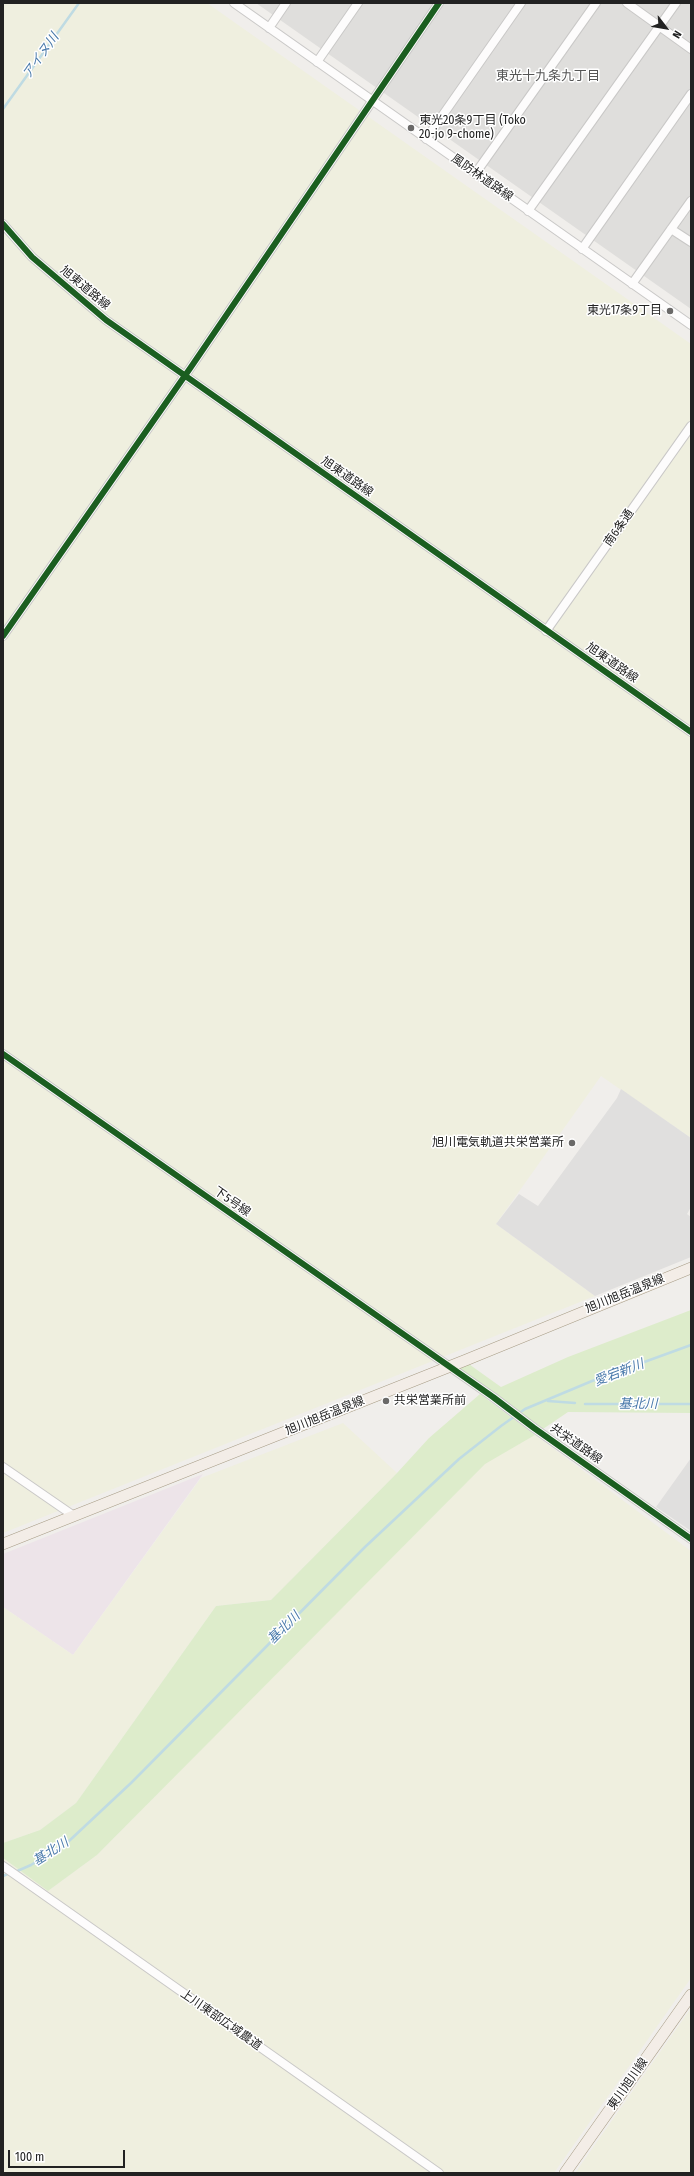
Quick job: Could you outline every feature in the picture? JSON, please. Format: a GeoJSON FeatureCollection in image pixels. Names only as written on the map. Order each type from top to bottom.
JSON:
{"type":"FeatureCollection","features":[{"type":"Feature","properties":{"kind":"main road","name":"旭川旭岳温泉線"},"geometry":{"type":"LineString","coordinates":[[3,1544],[448,1367],[691,1268]]}},
{"type":"Feature","properties":{"kind":"main road","name":"東川旭川線"},"geometry":{"type":"LineString","coordinates":[[565,2173],[691,1995]]}},
{"type":"Feature","properties":{"kind":"street","name":"風防林道路線"},"geometry":{"type":"LineString","coordinates":[[234,3],[691,325]]}},
{"type":"Feature","properties":{"kind":"street"},"geometry":{"type":"LineString","coordinates":[[269,28],[286,3]]}},
{"type":"Feature","properties":{"kind":"street"},"geometry":{"type":"LineString","coordinates":[[317,62],[358,3]]}},
{"type":"Feature","properties":{"kind":"street"},"geometry":{"type":"LineString","coordinates":[[3,636],[185,376],[439,3]]}},
{"type":"Feature","properties":{"kind":"street"},"geometry":{"type":"LineString","coordinates":[[426,139],[521,3]]}},
{"type":"Feature","properties":{"kind":"street"},"geometry":{"type":"LineString","coordinates":[[475,174],[596,3]]}},
{"type":"Feature","properties":{"kind":"street"},"geometry":{"type":"LineString","coordinates":[[627,3],[691,49]]}},
{"type":"Feature","properties":{"kind":"street"},"geometry":{"type":"LineString","coordinates":[[528,211],[676,3]]}},
{"type":"Feature","properties":{"kind":"street"},"geometry":{"type":"LineString","coordinates":[[582,249],[691,94]]}},
{"type":"Feature","properties":{"kind":"street"},"geometry":{"type":"LineString","coordinates":[[632,284],[691,201]]}},
{"type":"Feature","properties":{"kind":"street","name":"旭東道路線"},"geometry":{"type":"LineString","coordinates":[[3,224],[32,257],[72,293],[106,320],[691,732]]}},
{"type":"Feature","properties":{"kind":"street"},"geometry":{"type":"LineString","coordinates":[[671,229],[691,242]]}},
{"type":"Feature","properties":{"kind":"street","name":"南6条通"},"geometry":{"type":"LineString","coordinates":[[546,631],[691,426]]}},
{"type":"Feature","properties":{"kind":"street","name":"下5号線"},"geometry":{"type":"LineString","coordinates":[[3,1054],[448,1367]]}},
{"type":"Feature","properties":{"kind":"street","name":"共栄道路線"},"geometry":{"type":"LineString","coordinates":[[448,1367],[691,1539]]}},
{"type":"Feature","properties":{"kind":"street"},"geometry":{"type":"LineString","coordinates":[[3,1466],[74,1516]]}},
{"type":"Feature","properties":{"kind":"street","name":"上川東部広域農道"},"geometry":{"type":"LineString","coordinates":[[3,1866],[439,2173]]}},
{"type":"Feature","properties":{"kind":"shaded area"},"geometry":{"type":"Polygon","coordinates":[[[256,3],[691,3],[691,309],[256,3]]]}},
{"type":"Feature","properties":{"kind":"shaded area","name":"旭川電気軌道共栄営業所"},"geometry":{"type":"Polygon","coordinates":[[[621,1089],[691,1138],[691,1207],[687,1214],[691,1217],[691,1257],[595,1296],[496,1224],[519,1194],[538,1206],[617,1098],[621,1089]]]}},
{"type":"Feature","properties":{"kind":"shaded area"},"geometry":{"type":"Polygon","coordinates":[[[691,1458],[691,1531],[656,1507],[691,1458]]]}},
{"type":"Feature","properties":{"kind":"shaded area"},"geometry":{"type":"Polygon","coordinates":[[[203,1474],[73,1655],[3,1607],[3,1554],[203,1474]]]}},
{"type":"Feature","properties":{"kind":"green space"},"geometry":{"type":"Polygon","coordinates":[[[3,3],[207,3],[691,344],[691,1138],[601,1076],[496,1224],[595,1296],[3,1533],[3,3]]]}},
{"type":"Feature","properties":{"kind":"green space"},"geometry":{"type":"Polygon","coordinates":[[[691,1310],[691,1413],[568,1412],[543,1429],[456,1366],[466,1362],[501,1387],[568,1357],[691,1310]]]}},
{"type":"Feature","properties":{"kind":"green space"},"geometry":{"type":"Polygon","coordinates":[[[480,1394],[535,1435],[485,1464],[97,1855],[48,1891],[3,1858],[3,1843],[40,1830],[76,1803],[216,1606],[271,1600],[397,1473],[429,1438],[480,1394]]]}},
{"type":"Feature","properties":{"kind":"green space"},"geometry":{"type":"Polygon","coordinates":[[[343,1423],[397,1473],[271,1600],[216,1606],[76,1803],[40,1830],[3,1843],[3,1607],[73,1655],[201,1478],[343,1423]]]}},
{"type":"Feature","properties":{"kind":"green space"},"geometry":{"type":"Polygon","coordinates":[[[535,1435],[691,1551],[691,1978],[554,2173],[3,2173],[3,1858],[48,1891],[97,1855],[485,1463],[535,1435]]]}},
{"type":"Feature","properties":{"kind":"green space"},"geometry":{"type":"Polygon","coordinates":[[[691,2008],[691,2173],[575,2173],[691,2008]]]}},
{"type":"Feature","properties":{"kind":"waterway","name":"アイヌ川"},"geometry":{"type":"LineString","coordinates":[[3,109],[79,3]]}},
{"type":"Feature","properties":{"kind":"waterway","name":"基北川"},"geometry":{"type":"LineString","coordinates":[[15,1872],[31,1865],[69,1841],[131,1783],[365,1547],[459,1459],[501,1426],[525,1409],[592,1381],[691,1345]]}},
{"type":"Feature","properties":{"kind":"waterway","name":"基北川"},"geometry":{"type":"LineString","coordinates":[[548,1401],[575,1403]]}},
{"type":"Feature","properties":{"kind":"waterway","name":"基北川"},"geometry":{"type":"LineString","coordinates":[[585,1404],[691,1404]]}},
{"type":"Feature","properties":{"kind":"waterway","name":"基北川"},"geometry":{"type":"LineString","coordinates":[[3,1876],[10,1873]]}},
{"type":"Feature","properties":{"kind":"cycle path"},"geometry":{"type":"LineString","coordinates":[[3,636],[191,367],[439,3]]}},
{"type":"Feature","properties":{"kind":"cycle path"},"geometry":{"type":"LineString","coordinates":[[3,224],[32,257],[106,320],[691,732]]}},
{"type":"Feature","properties":{"kind":"cycle path"},"geometry":{"type":"LineString","coordinates":[[3,1054],[493,1397],[534,1428],[691,1539]]}},
{"type":"Feature","properties":{"kind":"place","name":"東光20条9丁目 (Toko 20-jo 9-chome)"},"geometry":{"type":"Point","coordinates":[411,128]}},
{"type":"Feature","properties":{"kind":"place","name":"東光17条9丁目"},"geometry":{"type":"Point","coordinates":[670,311]}},
{"type":"Feature","properties":{"kind":"place","name":"旭川電気軌道共栄営業所"},"geometry":{"type":"Point","coordinates":[572,1143]}},
{"type":"Feature","properties":{"kind":"place","name":"共栄営業所前"},"geometry":{"type":"Point","coordinates":[386,1401]}},
{"type":"Feature","properties":{"kind":"district","name":"東光十九条九丁目"},"geometry":{"type":"Point","coordinates":[548,76]}},
{"type":"Feature","properties":{"kind":"water label","name":"愛宕新川"},"geometry":{"type":"Point","coordinates":[619,1373]}}]}
